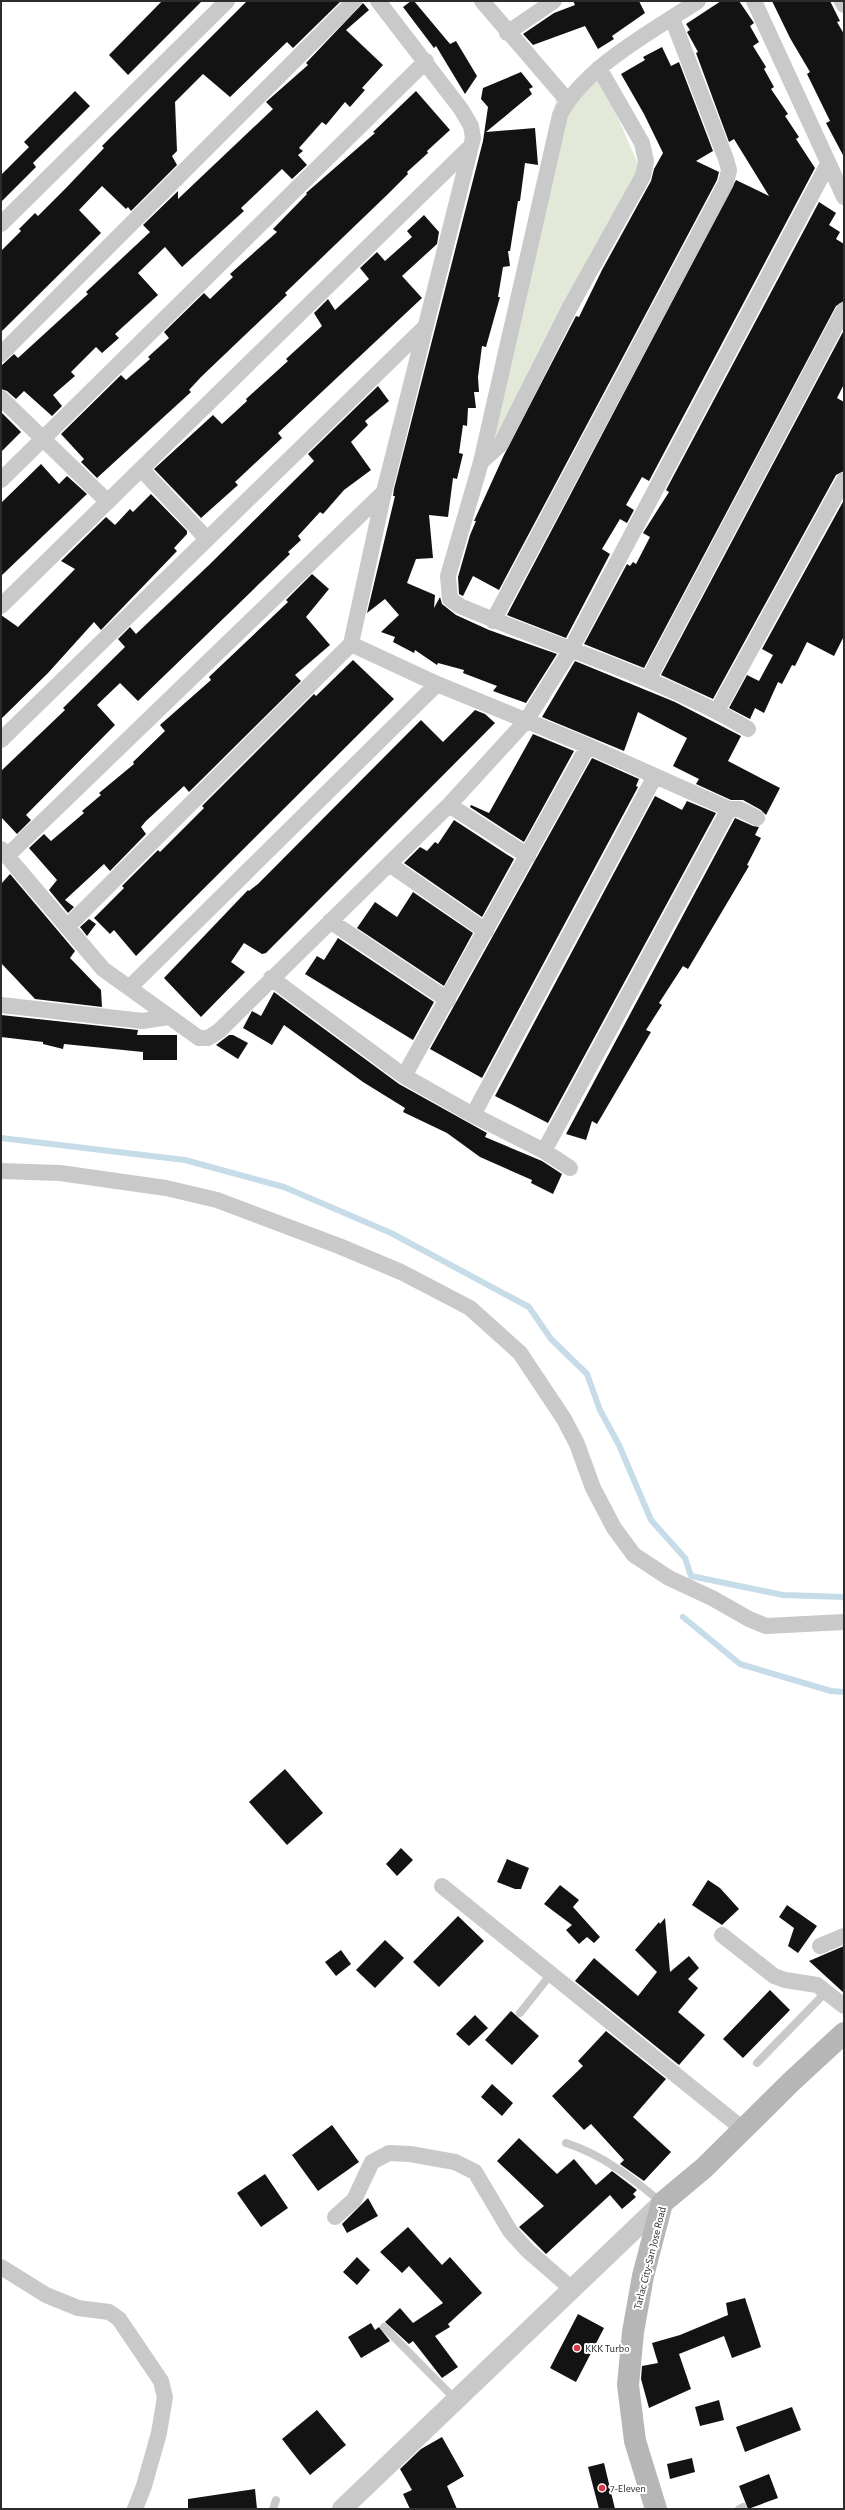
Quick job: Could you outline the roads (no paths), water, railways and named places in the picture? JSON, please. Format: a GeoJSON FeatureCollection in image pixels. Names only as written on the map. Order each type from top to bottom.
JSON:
{"type":"FeatureCollection","features":[{"type":"Feature","properties":{"kind":"main road","name":"Tarlac City-San Jose Road"},"geometry":{"type":"LineString","coordinates":[[656,2509],[635,2441],[628,2385],[634,2325],[643,2276],[662,2202],[704,2168],[791,2082],[844,2033]]}},
{"type":"Feature","properties":{"kind":"street"},"geometry":{"type":"LineString","coordinates":[[1,224],[227,1]]}},
{"type":"Feature","properties":{"kind":"street"},"geometry":{"type":"LineString","coordinates":[[1,354],[354,1]]}},
{"type":"Feature","properties":{"kind":"street"},"geometry":{"type":"LineString","coordinates":[[67,927],[351,644],[384,492],[468,149],[473,138],[470,123],[426,61],[378,1]]}},
{"type":"Feature","properties":{"kind":"street"},"geometry":{"type":"LineString","coordinates":[[482,1],[507,32],[567,100]]}},
{"type":"Feature","properties":{"kind":"street"},"geometry":{"type":"LineString","coordinates":[[507,32],[554,1]]}},
{"type":"Feature","properties":{"kind":"street"},"geometry":{"type":"LineString","coordinates":[[698,1],[599,68],[567,100],[558,122],[481,462],[448,576],[448,594],[450,599],[460,606],[648,680],[717,711],[748,729]]}},
{"type":"Feature","properties":{"kind":"street"},"geometry":{"type":"LineString","coordinates":[[754,1],[844,197]]}},
{"type":"Feature","properties":{"kind":"street"},"geometry":{"type":"LineString","coordinates":[[842,1],[844,5]]}},
{"type":"Feature","properties":{"kind":"street"},"geometry":{"type":"LineString","coordinates":[[494,620],[726,183],[729,170],[726,159],[672,18]]}},
{"type":"Feature","properties":{"kind":"street"},"geometry":{"type":"LineString","coordinates":[[1,480],[426,61]]}},
{"type":"Feature","properties":{"kind":"street"},"geometry":{"type":"LineString","coordinates":[[481,462],[500,444],[570,307],[643,176],[646,161],[642,143],[599,68]]}},
{"type":"Feature","properties":{"kind":"street"},"geometry":{"type":"LineString","coordinates":[[1,606],[142,470],[468,149]]}},
{"type":"Feature","properties":{"kind":"street"},"geometry":{"type":"LineString","coordinates":[[384,492],[4,852],[103,969],[199,1038],[208,1038],[218,1031],[449,805],[526,721],[570,650],[828,164]]}},
{"type":"Feature","properties":{"kind":"street"},"geometry":{"type":"LineString","coordinates":[[648,680],[844,310]]}},
{"type":"Feature","properties":{"kind":"street"},"geometry":{"type":"LineString","coordinates":[[1,740],[424,328]]}},
{"type":"Feature","properties":{"kind":"street"},"geometry":{"type":"LineString","coordinates":[[1,398],[108,502]]}},
{"type":"Feature","properties":{"kind":"street"},"geometry":{"type":"LineString","coordinates":[[142,470],[207,540]]}},
{"type":"Feature","properties":{"kind":"street"},"geometry":{"type":"LineString","coordinates":[[717,711],[844,480]]}},
{"type":"Feature","properties":{"kind":"street"},"geometry":{"type":"LineString","coordinates":[[351,644],[437,684],[588,746],[729,809],[739,809],[757,818]]}},
{"type":"Feature","properties":{"kind":"street"},"geometry":{"type":"LineString","coordinates":[[129,988],[437,684]]}},
{"type":"Feature","properties":{"kind":"street"},"geometry":{"type":"LineString","coordinates":[[404,1076],[448,1000],[588,746]]}},
{"type":"Feature","properties":{"kind":"street"},"geometry":{"type":"LineString","coordinates":[[473,1116],[655,776]]}},
{"type":"Feature","properties":{"kind":"street"},"geometry":{"type":"LineString","coordinates":[[449,805],[528,856]]}},
{"type":"Feature","properties":{"kind":"street"},"geometry":{"type":"LineString","coordinates":[[544,1150],[729,809]]}},
{"type":"Feature","properties":{"kind":"street"},"geometry":{"type":"LineString","coordinates":[[389,864],[486,930]]}},
{"type":"Feature","properties":{"kind":"street"},"geometry":{"type":"LineString","coordinates":[[330,921],[448,1000]]}},
{"type":"Feature","properties":{"kind":"street"},"geometry":{"type":"LineString","coordinates":[[271,978],[404,1076],[473,1116],[544,1150],[570,1168]]}},
{"type":"Feature","properties":{"kind":"street"},"geometry":{"type":"LineString","coordinates":[[1,1005],[143,1021],[168,1017]]}},
{"type":"Feature","properties":{"kind":"street"},"geometry":{"type":"LineString","coordinates":[[1,1171],[60,1174],[166,1188],[217,1200],[387,1266],[470,1308],[520,1353],[564,1419],[577,1444],[596,1495],[614,1528],[634,1555],[669,1578],[712,1598],[749,1619],[766,1626],[844,1622]]}},
{"type":"Feature","properties":{"kind":"street"},"geometry":{"type":"LineString","coordinates":[[442,1886],[744,2130]]}},
{"type":"Feature","properties":{"kind":"street"},"geometry":{"type":"LineString","coordinates":[[722,1935],[774,1976],[785,1980],[817,1985],[844,2006]]}},
{"type":"Feature","properties":{"kind":"street"},"geometry":{"type":"LineString","coordinates":[[820,1946],[844,1936]]}},
{"type":"Feature","properties":{"kind":"street"},"geometry":{"type":"LineString","coordinates":[[335,2217],[354,2200],[372,2162],[389,2153],[410,2154],[455,2162],[476,2172],[510,2231],[527,2250],[572,2289]]}},
{"type":"Feature","properties":{"kind":"street"},"geometry":{"type":"LineString","coordinates":[[342,2509],[662,2202]]}},
{"type":"Feature","properties":{"kind":"street"},"geometry":{"type":"LineString","coordinates":[[1,2267],[46,2295],[78,2308],[109,2312],[119,2319],[161,2380],[165,2397],[159,2433],[144,2486],[135,2509]]}},
{"type":"Feature","properties":{"kind":"lane"},"geometry":{"type":"LineString","coordinates":[[520,2013],[551,1974]]}},
{"type":"Feature","properties":{"kind":"lane"},"geometry":{"type":"LineString","coordinates":[[757,2063],[826,1992]]}},
{"type":"Feature","properties":{"kind":"lane"},"geometry":{"type":"LineString","coordinates":[[566,2143],[585,2149],[622,2170],[662,2202]]}},
{"type":"Feature","properties":{"kind":"lane"},"geometry":{"type":"LineString","coordinates":[[384,2327],[456,2400]]}},
{"type":"Feature","properties":{"kind":"lane"},"geometry":{"type":"LineString","coordinates":[[273,2509],[276,2500]]}},
{"type":"Feature","properties":{"kind":"waterway"},"geometry":{"type":"LineString","coordinates":[[1,1138],[185,1160],[284,1187],[391,1233],[529,1307],[551,1339],[587,1374],[600,1410],[619,1445],[651,1520],[685,1558],[691,1576],[783,1595],[844,1597]]}},
{"type":"Feature","properties":{"kind":"waterway"},"geometry":{"type":"LineString","coordinates":[[683,1617],[740,1664],[831,1691],[844,1692]]}},
{"type":"Feature","properties":{"kind":"place","name":"KKK Turbo"},"geometry":{"type":"Point","coordinates":[577,2348]}},
{"type":"Feature","properties":{"kind":"place","name":"7-Eleven"},"geometry":{"type":"Point","coordinates":[602,2488]}}]}
